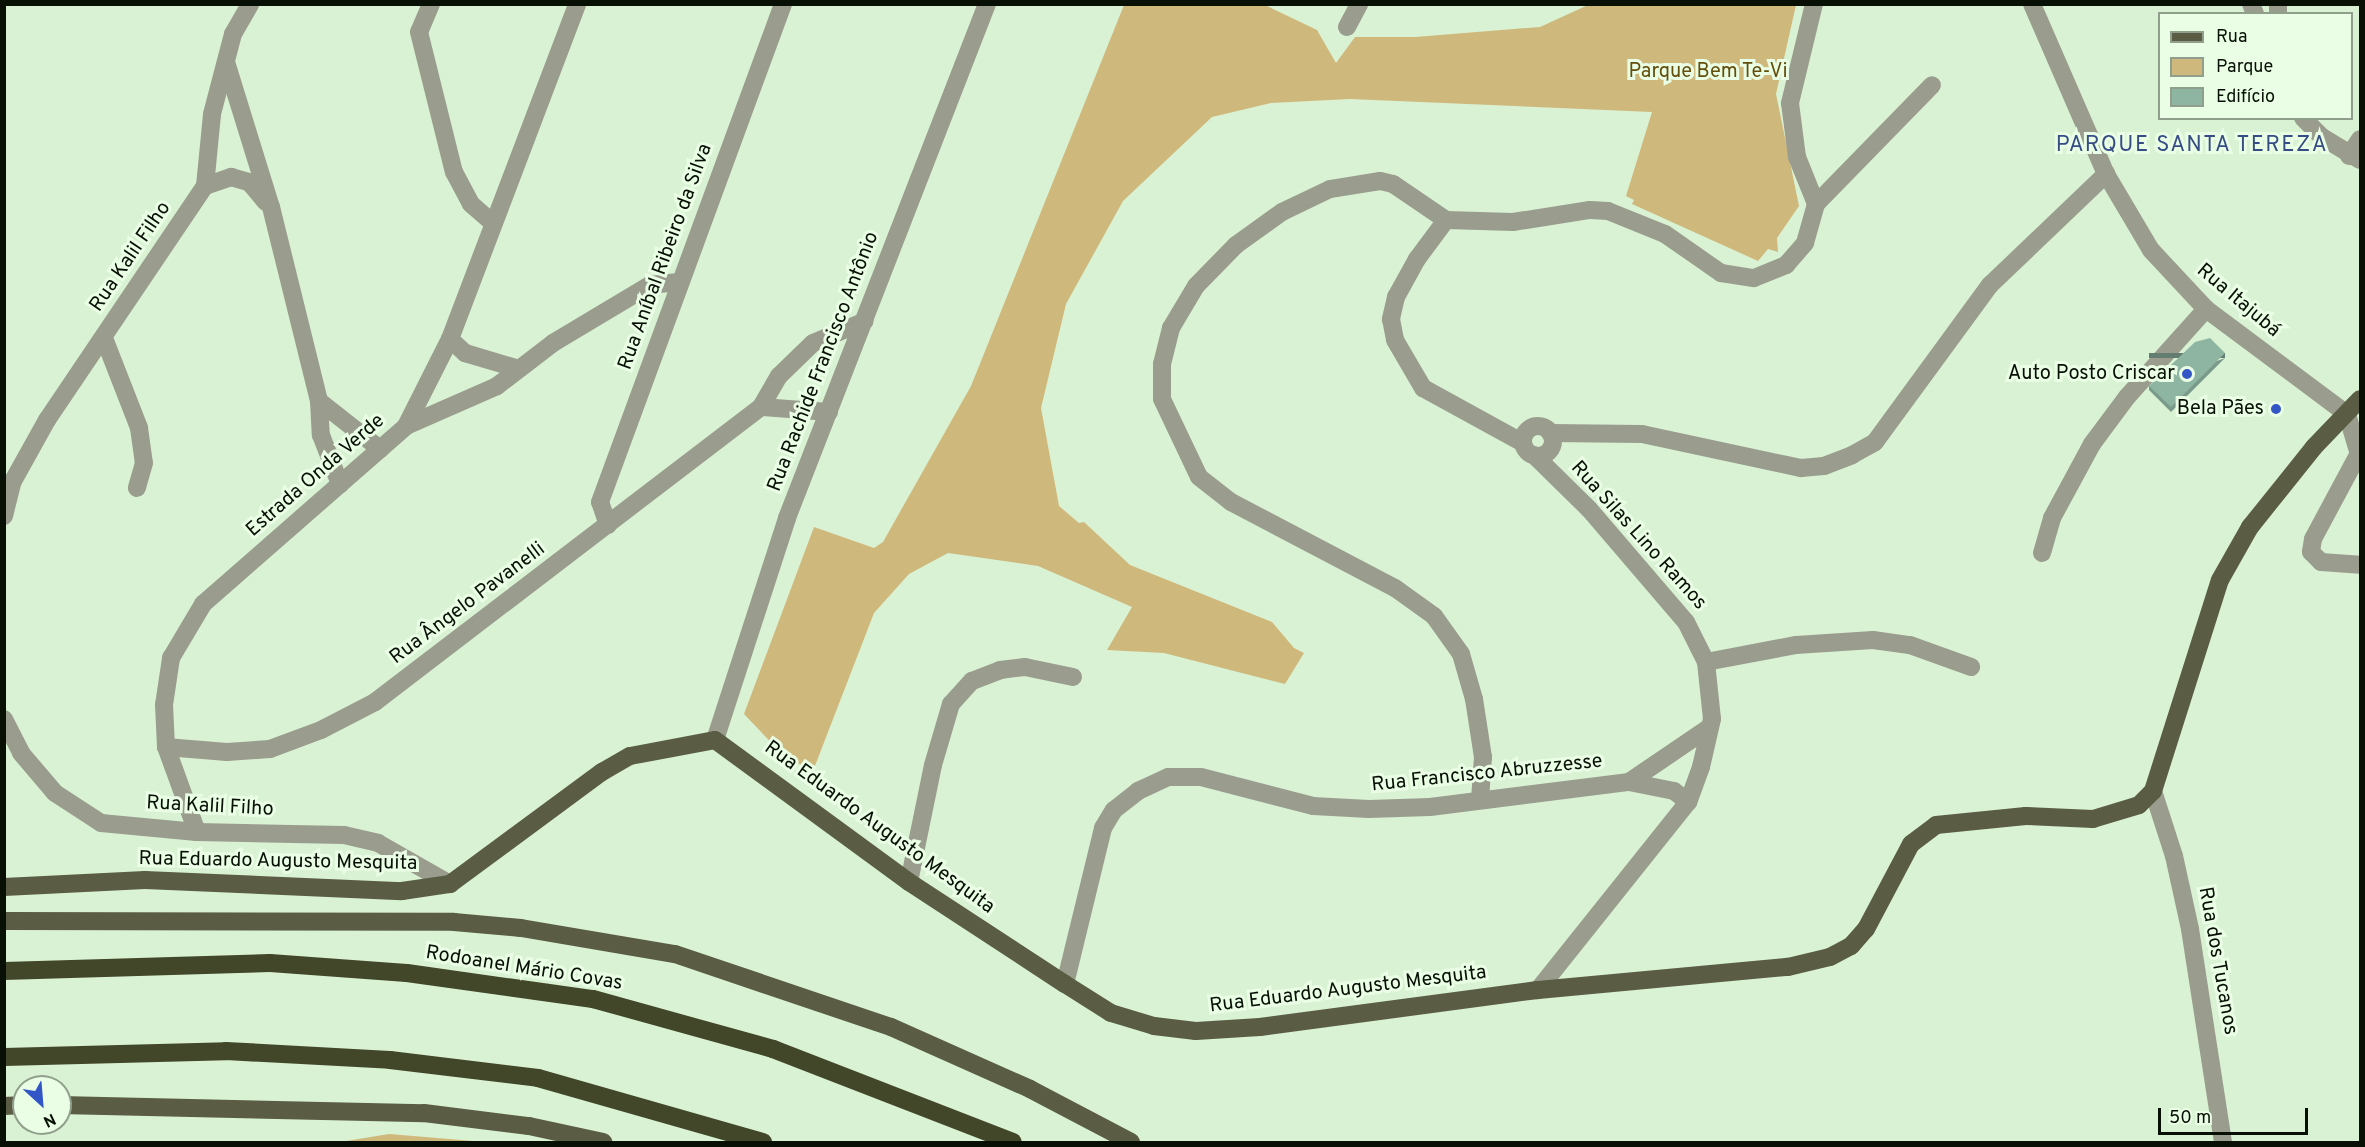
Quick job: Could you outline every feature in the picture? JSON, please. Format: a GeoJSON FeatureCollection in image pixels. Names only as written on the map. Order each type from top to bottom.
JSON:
{"type":"FeatureCollection","features":[{"type":"Feature","properties":{"kind":"highway","name":"Rodoanel Mário Covas"},"geometry":{"type":"LineString","coordinates":[[4,971],[270,963],[407,973],[593,999],[773,1049],[1013,1143]]}},
{"type":"Feature","properties":{"kind":"highway"},"geometry":{"type":"LineString","coordinates":[[4,1057],[226,1051],[390,1060],[538,1078],[763,1143]]}},
{"type":"Feature","properties":{"kind":"main road"},"geometry":{"type":"LineString","coordinates":[[2153,791],[2220,580],[2250,527],[2314,447],[2361,399]]}},
{"type":"Feature","properties":{"kind":"main road","name":"Rua Eduardo Augusto Mesquita"},"geometry":{"type":"LineString","coordinates":[[4,887],[145,880],[402,891],[450,884],[602,772],[630,756],[715,740],[909,882],[1111,1013],[1154,1026],[1196,1030],[1260,1027],[1538,990],[1788,967],[1830,957],[1851,946],[1866,929],[1911,844],[1936,825],[2026,816],[2093,819],[2139,805],[2153,791]]}},
{"type":"Feature","properties":{"kind":"main road"},"geometry":{"type":"LineString","coordinates":[[4,921],[454,922],[521,928],[675,954],[891,1026],[1030,1089],[1131,1143]]}},
{"type":"Feature","properties":{"kind":"main road"},"geometry":{"type":"LineString","coordinates":[[72,1105],[424,1113],[530,1126],[603,1143]]}},
{"type":"Feature","properties":{"kind":"street","name":"Rua Kalil Filho"},"geometry":{"type":"LineString","coordinates":[[4,516],[9,479],[205,186],[212,114],[233,34],[250,4]]}},
{"type":"Feature","properties":{"kind":"street"},"geometry":{"type":"LineString","coordinates":[[431,4],[419,32],[454,172],[471,204],[494,224]]}},
{"type":"Feature","properties":{"kind":"street","name":"Estrada Onda Verde"},"geometry":{"type":"LineString","coordinates":[[197,832],[166,747],[164,705],[171,658],[202,604],[406,426],[450,339],[577,4]]}},
{"type":"Feature","properties":{"kind":"street","name":"Rua Aníbal Ribeiro da Silva"},"geometry":{"type":"LineString","coordinates":[[608,525],[600,502],[783,4]]}},
{"type":"Feature","properties":{"kind":"street","name":"Rua Rachide Francisco Antônio"},"geometry":{"type":"LineString","coordinates":[[715,740],[788,518],[987,4]]}},
{"type":"Feature","properties":{"kind":"street"},"geometry":{"type":"LineString","coordinates":[[1347,27],[1359,4]]}},
{"type":"Feature","properties":{"kind":"street"},"geometry":{"type":"LineString","coordinates":[[1814,4],[1790,103],[1797,157],[1816,204]]}},
{"type":"Feature","properties":{"kind":"street","name":"Rua Itajubá"},"geometry":{"type":"LineString","coordinates":[[2032,4],[2106,174],[2151,250],[2206,309],[2347,414]]}},
{"type":"Feature","properties":{"kind":"street"},"geometry":{"type":"LineString","coordinates":[[226,62],[271,207],[319,401],[321,435],[340,484]]}},
{"type":"Feature","properties":{"kind":"street"},"geometry":{"type":"LineString","coordinates":[[1480,800],[1483,757],[1474,699],[1461,654],[1434,616],[1395,588],[1232,502],[1199,477],[1162,399],[1162,364],[1171,328],[1196,286],[1236,245],[1282,212],[1329,189],[1380,181],[1393,184],[1446,220],[1513,222],[1590,210],[1608,211],[1665,234],[1721,273],[1754,278],[1786,265],[1805,243],[1816,204],[1932,85]]}},
{"type":"Feature","properties":{"kind":"street"},"geometry":{"type":"LineString","coordinates":[[2305,120],[2322,138],[2355,158],[2361,139]]}},
{"type":"Feature","properties":{"kind":"street"},"geometry":{"type":"LineString","coordinates":[[1528,449],[1551,449],[1550,433],[1641,434],[1801,468],[1824,466],[1852,455],[1875,442],[1990,285],[2106,174]]}},
{"type":"Feature","properties":{"kind":"street"},"geometry":{"type":"LineString","coordinates":[[205,186],[231,177],[249,182],[271,207]]}},
{"type":"Feature","properties":{"kind":"street","name":"Rua Silas Lino Ramos"},"geometry":{"type":"LineString","coordinates":[[1446,220],[1396,297],[1391,319],[1395,340],[1423,388],[1528,449],[1589,509],[1686,622],[1706,662],[1710,727],[1688,801],[1662,839],[1538,990]]}},
{"type":"Feature","properties":{"kind":"street"},"geometry":{"type":"LineString","coordinates":[[406,426],[497,386],[593,317],[650,285],[681,282]]}},
{"type":"Feature","properties":{"kind":"street"},"geometry":{"type":"LineString","coordinates":[[2042,553],[2052,518],[2092,444],[2127,397],[2206,309]]}},
{"type":"Feature","properties":{"kind":"street","name":"Rua Ângelo Pavanelli"},"geometry":{"type":"LineString","coordinates":[[166,747],[227,752],[270,749],[321,730],[375,702],[761,407],[779,376],[813,343],[865,321]]}},
{"type":"Feature","properties":{"kind":"street"},"geometry":{"type":"LineString","coordinates":[[104,338],[139,428],[144,463],[137,488]]}},
{"type":"Feature","properties":{"kind":"street"},"geometry":{"type":"LineString","coordinates":[[450,339],[465,353],[519,369]]}},
{"type":"Feature","properties":{"kind":"street"},"geometry":{"type":"LineString","coordinates":[[319,401],[380,449]]}},
{"type":"Feature","properties":{"kind":"street"},"geometry":{"type":"LineString","coordinates":[[761,407],[829,412]]}},
{"type":"Feature","properties":{"kind":"street"},"geometry":{"type":"LineString","coordinates":[[2347,414],[2359,457],[2313,539],[2311,552],[2321,562],[2361,565]]}},
{"type":"Feature","properties":{"kind":"street"},"geometry":{"type":"LineString","coordinates":[[1706,662],[1796,645],[1873,640],[1910,645],[1971,667]]}},
{"type":"Feature","properties":{"kind":"street"},"geometry":{"type":"LineString","coordinates":[[909,882],[933,765],[951,704],[972,681],[1000,670],[1025,668],[1073,677]]}},
{"type":"Feature","properties":{"kind":"street","name":"Rua Kalil Filho"},"geometry":{"type":"LineString","coordinates":[[4,719],[21,753],[55,793],[101,823],[197,832],[344,835],[378,843],[450,884]]}},
{"type":"Feature","properties":{"kind":"street","name":"Rua Francisco Abruzzesse"},"geometry":{"type":"LineString","coordinates":[[1629,782],[1710,727]]}},
{"type":"Feature","properties":{"kind":"street","name":"Rua Francisco Abruzzesse"},"geometry":{"type":"LineString","coordinates":[[1065,984],[1103,828],[1114,810],[1138,791],[1168,777],[1201,777],[1313,806],[1369,809],[1480,800],[1629,782],[1674,791],[1688,801]]}},
{"type":"Feature","properties":{"kind":"street","name":"Rua dos Tucanos"},"geometry":{"type":"LineString","coordinates":[[2153,791],[2174,856],[2190,928],[2223,1143]]}},
{"type":"Feature","properties":{"kind":"green space","name":"Parque Bem Te-Vi"},"geometry":{"type":"Polygon","coordinates":[[[1124,5],[1265,5],[1317,30],[1336,63],[1355,37],[1415,37],[1540,27],[1588,5],[1796,5],[1776,94],[1799,206],[1777,238],[1778,252],[1768,249],[1758,261],[1632,204],[1634,200],[1626,196],[1652,112],[1350,99],[1271,103],[1212,117],[1123,201],[1066,304],[1041,408],[1059,506],[1079,523],[1084,522],[1130,565],[1272,622],[1294,648],[1304,653],[1285,684],[1164,653],[1107,650],[1132,607],[1038,566],[948,553],[909,574],[874,613],[813,771],[784,756],[744,714],[814,527],[874,548],[883,542],[971,386],[1124,5]]]}},
{"type":"Feature","properties":{"kind":"green space"},"geometry":{"type":"Polygon","coordinates":[[[389,1134],[486,1142],[340,1142],[389,1134]]]}},
{"type":"Feature","properties":{"kind":"building","name":"Auto Posto Criscar"},"geometry":{"type":"Polygon","coordinates":[[[2210,338],[2225,353],[2171,407],[2149,386],[2195,342],[2210,338]]]}},
{"type":"Feature","properties":{"kind":"place","name":"Auto Posto Criscar"},"geometry":{"type":"Point","coordinates":[2187,374]}},
{"type":"Feature","properties":{"kind":"place","name":"Bela Pães"},"geometry":{"type":"Point","coordinates":[2276,409]}},
{"type":"Feature","properties":{"kind":"district","name":"PARQUE SANTA TEREZA"},"geometry":{"type":"Point","coordinates":[2192,146]}}]}
